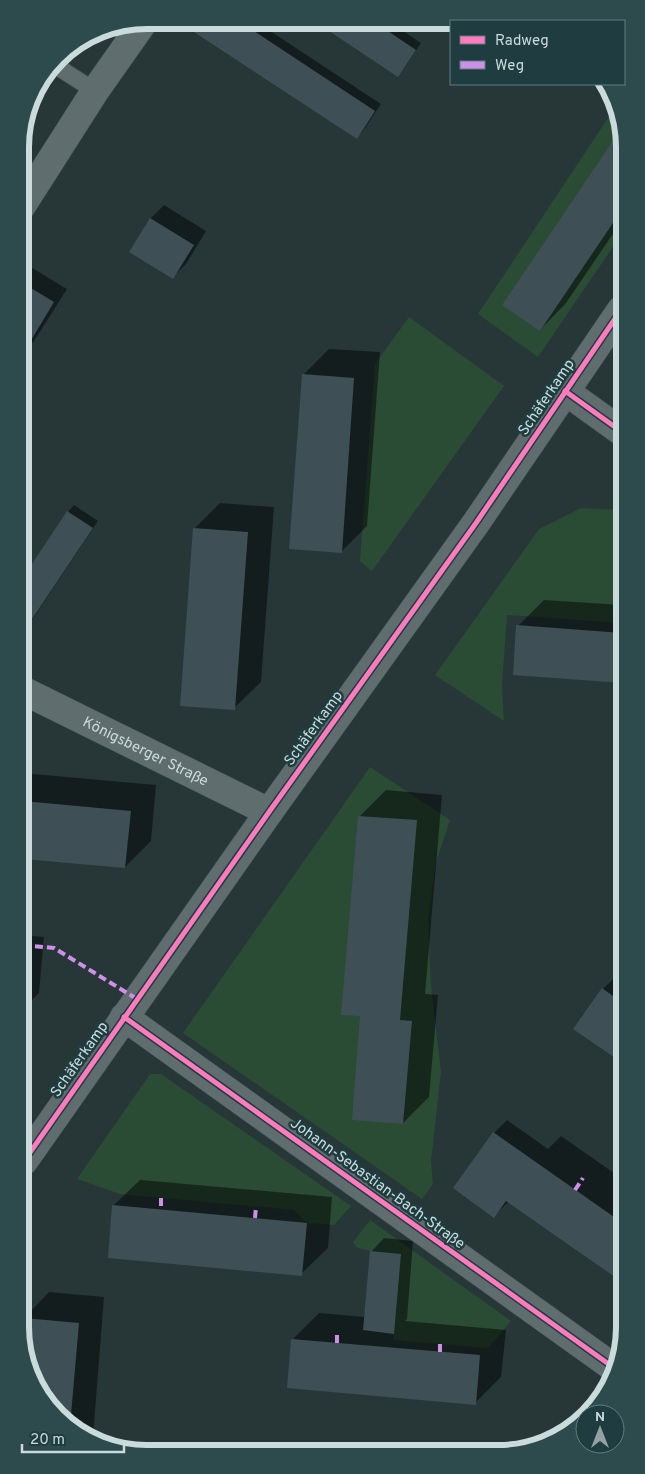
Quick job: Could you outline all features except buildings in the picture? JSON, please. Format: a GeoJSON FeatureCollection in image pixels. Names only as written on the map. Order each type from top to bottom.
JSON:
{"type":"FeatureCollection","features":[{"type":"Feature","properties":{"kind":"street"},"geometry":{"type":"LineString","coordinates":[[29,193],[95,91],[138,30]]}},
{"type":"Feature","properties":{"kind":"street","name":"Schäferkamp"},"geometry":{"type":"LineString","coordinates":[[29,1154],[269,812],[476,523],[616,317]]}},
{"type":"Feature","properties":{"kind":"street"},"geometry":{"type":"LineString","coordinates":[[565,391],[616,428]]}},
{"type":"Feature","properties":{"kind":"street","name":"Königsberger Straße"},"geometry":{"type":"LineString","coordinates":[[29,693],[269,812]]}},
{"type":"Feature","properties":{"kind":"street","name":"Johann-Sebastian-Bach-Straße"},"geometry":{"type":"LineString","coordinates":[[124,1017],[610,1365]]}},
{"type":"Feature","properties":{"kind":"lane"},"geometry":{"type":"LineString","coordinates":[[59,68],[95,91]]}},
{"type":"Feature","properties":{"kind":"green space"},"geometry":{"type":"Polygon","coordinates":[[[611,113],[616,146],[616,242],[538,357],[478,314],[611,113]]]}},
{"type":"Feature","properties":{"kind":"green space"},"geometry":{"type":"Polygon","coordinates":[[[409,317],[504,386],[372,571],[360,561],[375,364],[409,317]]]}},
{"type":"Feature","properties":{"kind":"green space"},"geometry":{"type":"Polygon","coordinates":[[[581,508],[616,510],[616,623],[507,615],[502,685],[504,721],[435,675],[539,529],[581,508]]]}},
{"type":"Feature","properties":{"kind":"green space"},"geometry":{"type":"Polygon","coordinates":[[[370,767],[450,820],[436,862],[428,920],[431,986],[441,1072],[431,1161],[433,1184],[422,1199],[183,1033],[370,767]]]}},
{"type":"Feature","properties":{"kind":"green space"},"geometry":{"type":"Polygon","coordinates":[[[150,1074],[161,1074],[351,1206],[334,1225],[307,1223],[294,1210],[120,1194],[77,1179],[150,1074]]]}},
{"type":"Feature","properties":{"kind":"green space"},"geometry":{"type":"Polygon","coordinates":[[[370,1220],[511,1321],[488,1348],[393,1340],[401,1254],[370,1251],[356,1247],[353,1242],[370,1220]]]}},
{"type":"Feature","properties":{"kind":"marked path"},"geometry":{"type":"LineString","coordinates":[[29,946],[54,948],[137,999]]}},
{"type":"Feature","properties":{"kind":"marked path"},"geometry":{"type":"LineString","coordinates":[[575,1190],[583,1178]]}},
{"type":"Feature","properties":{"kind":"marked path"},"geometry":{"type":"LineString","coordinates":[[161,1198],[161,1210]]}},
{"type":"Feature","properties":{"kind":"marked path"},"geometry":{"type":"LineString","coordinates":[[255,1218],[256,1207]]}},
{"type":"Feature","properties":{"kind":"marked path"},"geometry":{"type":"LineString","coordinates":[[337,1335],[337,1343]]}},
{"type":"Feature","properties":{"kind":"marked path"},"geometry":{"type":"LineString","coordinates":[[440,1344],[440,1352]]}},
{"type":"Feature","properties":{"kind":"cycle path"},"geometry":{"type":"LineString","coordinates":[[29,1154],[269,812],[476,523],[616,317]]}},
{"type":"Feature","properties":{"kind":"cycle path"},"geometry":{"type":"LineString","coordinates":[[565,391],[616,428]]}},
{"type":"Feature","properties":{"kind":"cycle path"},"geometry":{"type":"LineString","coordinates":[[124,1017],[610,1365]]}}]}
